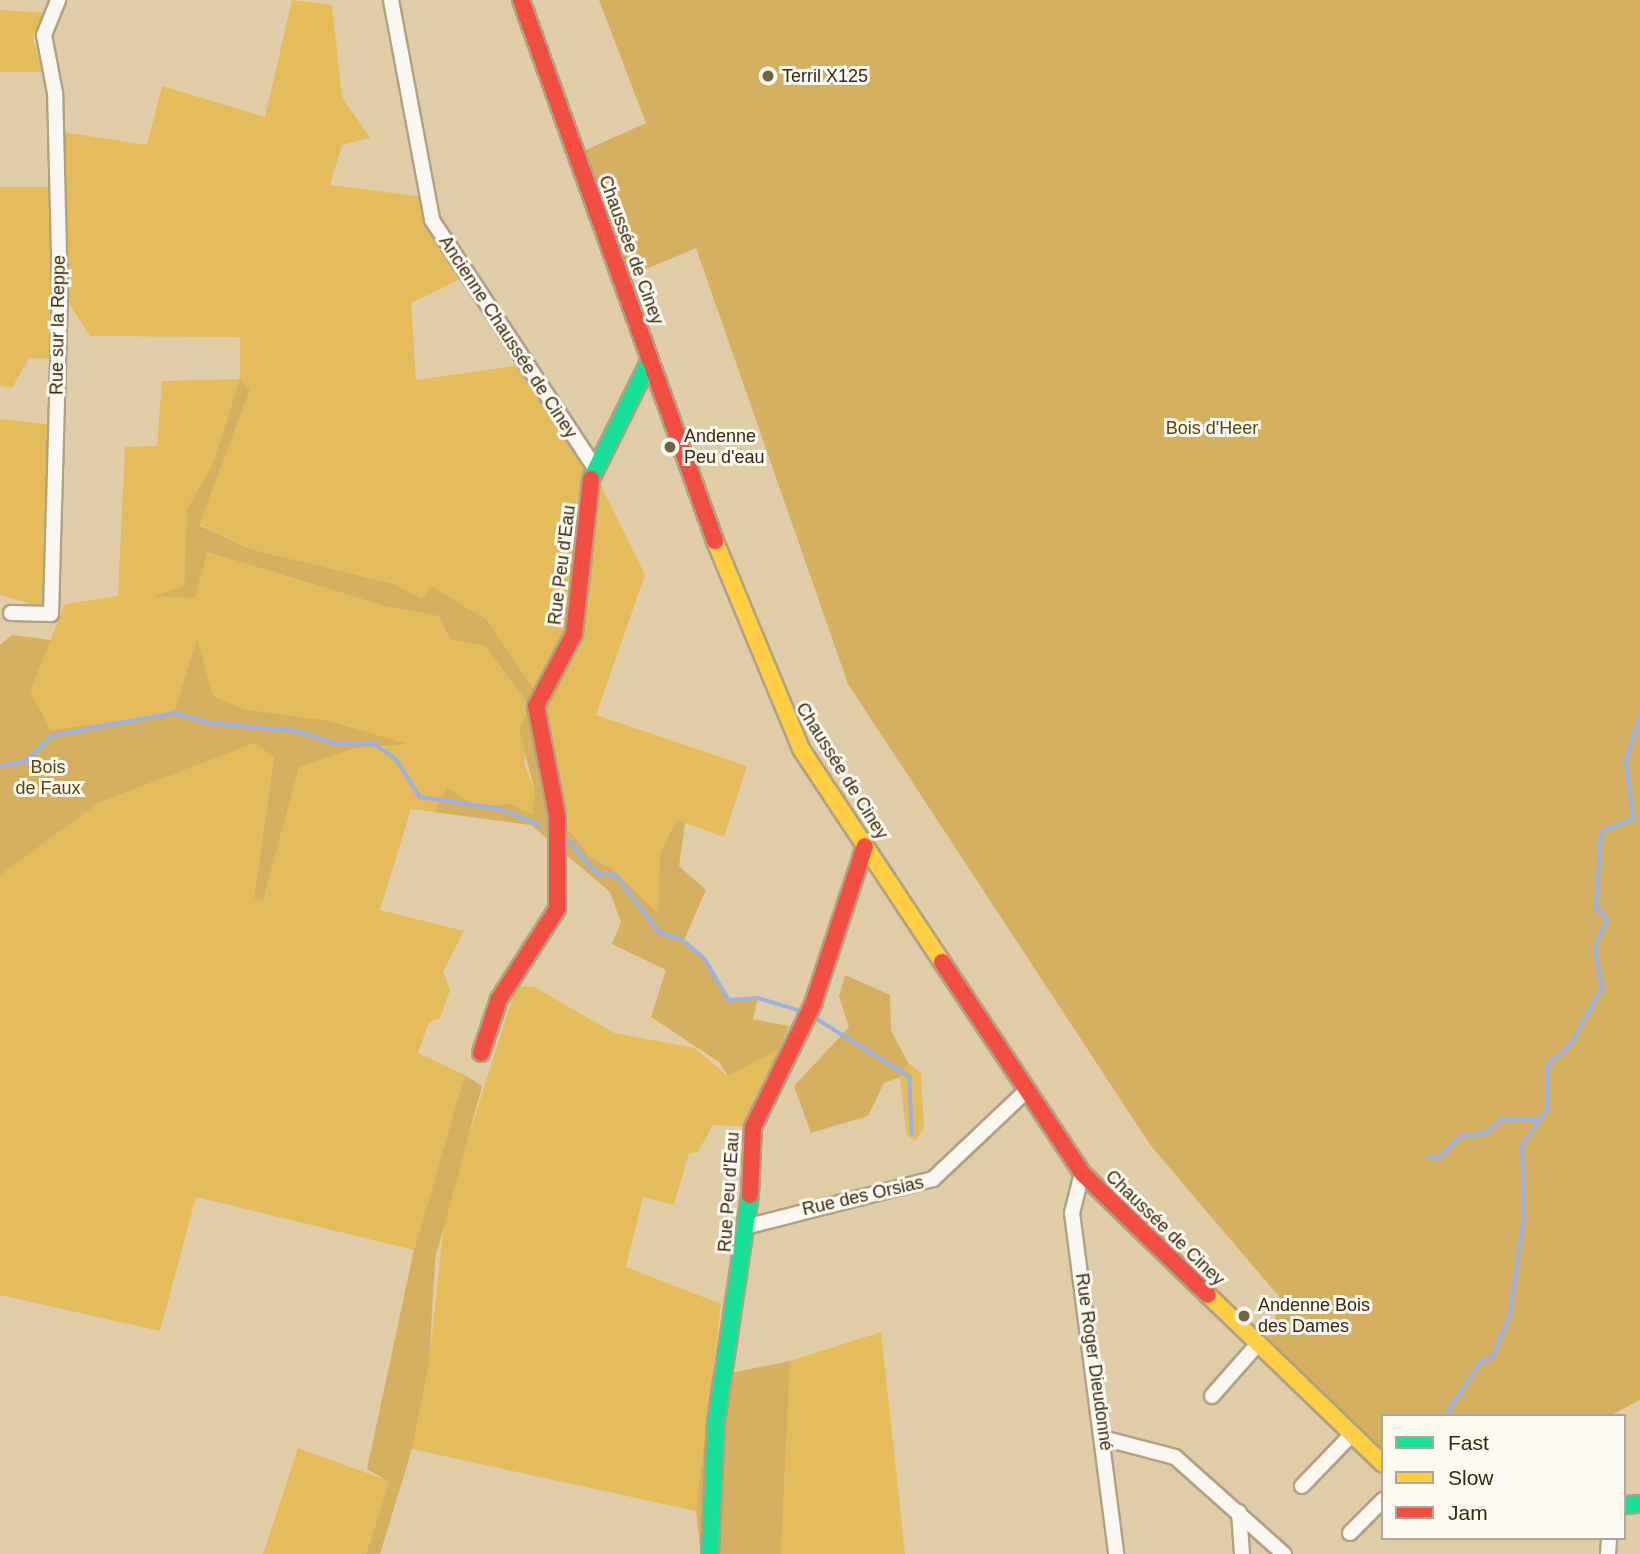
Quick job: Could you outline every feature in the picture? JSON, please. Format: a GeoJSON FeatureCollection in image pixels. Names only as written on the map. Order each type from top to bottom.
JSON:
{"type":"FeatureCollection","features":[{"type":"Feature","properties":{"kind":"main road","name":"Chaussée de Ciney"},"geometry":{"type":"LineString","coordinates":[[521,0],[773,692],[865,846],[1082,1173],[1381,1462]]}},
{"type":"Feature","properties":{"kind":"main road","name":"Rue Peu d'Eau"},"geometry":{"type":"LineString","coordinates":[[481,1053],[499,999],[557,909],[556,815],[536,706],[574,634],[593,465],[650,360]]}},
{"type":"Feature","properties":{"kind":"main road","name":"Rue Peu d'Eau"},"geometry":{"type":"LineString","coordinates":[[709,1554],[710,1483],[726,1353],[749,1226],[752,1127],[813,1004],[865,846]]}},
{"type":"Feature","properties":{"kind":"street","name":"Rue sur la Reppe"},"geometry":{"type":"LineString","coordinates":[[11,613],[51,614],[60,293],[55,93],[44,35],[58,0]]}},
{"type":"Feature","properties":{"kind":"street","name":"Ancienne Chaussée de Ciney"},"geometry":{"type":"LineString","coordinates":[[391,0],[432,220],[593,465]]}},
{"type":"Feature","properties":{"kind":"street","name":"Rue des Orsias"},"geometry":{"type":"LineString","coordinates":[[749,1226],[933,1180],[1027,1090]]}},
{"type":"Feature","properties":{"kind":"street","name":"Rue Roger Dieudonné"},"geometry":{"type":"LineString","coordinates":[[1082,1173],[1072,1213],[1106,1439],[1116,1554]]}},
{"type":"Feature","properties":{"kind":"street"},"geometry":{"type":"LineString","coordinates":[[1212,1395],[1257,1345]]}},
{"type":"Feature","properties":{"kind":"street"},"geometry":{"type":"LineString","coordinates":[[1302,1486],[1351,1435]]}},
{"type":"Feature","properties":{"kind":"street"},"geometry":{"type":"LineString","coordinates":[[1106,1439],[1175,1457],[1284,1554]]}},
{"type":"Feature","properties":{"kind":"street"},"geometry":{"type":"LineString","coordinates":[[1350,1533],[1381,1502]]}},
{"type":"Feature","properties":{"kind":"street"},"geometry":{"type":"LineString","coordinates":[[1239,1512],[1242,1554]]}},
{"type":"Feature","properties":{"kind":"shaded area"},"geometry":{"type":"Polygon","coordinates":[[[292,0],[332,5],[342,97],[370,138],[342,145],[330,185],[424,197],[462,278],[411,303],[416,380],[522,365],[585,469],[570,634],[535,693],[486,619],[431,586],[422,599],[394,584],[250,549],[199,524],[250,390],[240,380],[213,465],[187,509],[184,586],[195,598],[206,552],[388,607],[438,616],[451,640],[485,646],[531,707],[524,763],[535,792],[531,825],[411,809],[380,910],[464,931],[443,971],[450,990],[440,1018],[429,1022],[418,1053],[465,1075],[414,1250],[196,1197],[160,1331],[0,1295],[0,875],[100,802],[255,743],[274,756],[254,898],[263,901],[299,767],[355,748],[404,744],[330,721],[244,709],[213,696],[197,641],[174,713],[51,730],[30,691],[65,604],[118,596],[125,447],[157,446],[162,381],[240,379],[240,337],[90,336],[64,295],[63,132],[147,145],[162,86],[265,117],[292,0]]]}},
{"type":"Feature","properties":{"kind":"shaded area"},"geometry":{"type":"Polygon","coordinates":[[[0,10],[45,13],[33,37],[42,72],[0,72],[0,10]]]}},
{"type":"Feature","properties":{"kind":"shaded area"},"geometry":{"type":"Polygon","coordinates":[[[0,187],[54,187],[53,359],[29,358],[12,388],[0,386],[0,187]]]}},
{"type":"Feature","properties":{"kind":"shaded area"},"geometry":{"type":"Polygon","coordinates":[[[0,419],[52,425],[48,608],[0,595],[0,419]]]}},
{"type":"Feature","properties":{"kind":"shaded area"},"geometry":{"type":"Polygon","coordinates":[[[599,482],[645,575],[596,715],[747,766],[724,837],[677,820],[660,853],[658,915],[611,868],[590,857],[564,824],[545,708],[583,639],[599,482]]]}},
{"type":"Feature","properties":{"kind":"shaded area"},"geometry":{"type":"Polygon","coordinates":[[[516,986],[534,987],[614,1033],[694,1048],[728,1076],[779,1049],[753,1127],[713,1125],[698,1152],[689,1153],[674,1205],[643,1197],[626,1267],[721,1304],[696,1511],[412,1449],[429,1365],[445,1211],[516,986]]]}},
{"type":"Feature","properties":{"kind":"shaded area"},"geometry":{"type":"Polygon","coordinates":[[[908,1063],[921,1073],[924,1128],[915,1141],[906,1134],[900,1077],[908,1063]]]}},
{"type":"Feature","properties":{"kind":"shaded area"},"geometry":{"type":"Polygon","coordinates":[[[881,1332],[905,1554],[781,1554],[790,1361],[881,1332]]]}},
{"type":"Feature","properties":{"kind":"shaded area"},"geometry":{"type":"Polygon","coordinates":[[[298,1448],[389,1481],[366,1554],[263,1554],[298,1448]]]}},
{"type":"Feature","properties":{"kind":"green space","name":"Bois d'Heer"},"geometry":{"type":"Polygon","coordinates":[[[599,0],[1640,0],[1640,1400],[1613,1414],[1381,1414],[1381,1462],[1265,1343],[1282,1300],[1151,1146],[848,684],[696,248],[629,276],[586,150],[646,123],[599,0]]]}},
{"type":"Feature","properties":{"kind":"green space"},"geometry":{"type":"Polygon","coordinates":[[[240,379],[250,390],[199,525],[250,549],[394,584],[422,599],[431,586],[486,619],[535,692],[570,634],[578,561],[594,559],[583,639],[545,708],[564,824],[590,857],[611,868],[658,914],[660,853],[677,820],[685,823],[679,866],[706,890],[684,940],[705,959],[729,1000],[758,998],[753,1019],[789,1026],[779,1049],[728,1076],[719,1062],[651,1017],[666,970],[612,944],[621,922],[610,892],[531,825],[435,812],[447,788],[475,806],[511,804],[532,815],[535,792],[519,729],[531,707],[485,646],[451,640],[438,616],[388,607],[207,552],[195,598],[154,596],[184,586],[187,509],[213,464],[240,379]]]}},
{"type":"Feature","properties":{"kind":"green space","name":"Bois de Faux"},"geometry":{"type":"Polygon","coordinates":[[[12,635],[51,640],[30,691],[51,730],[174,713],[197,639],[213,696],[244,709],[330,721],[407,744],[355,748],[299,767],[263,901],[254,898],[274,757],[255,743],[100,802],[0,875],[0,645],[12,635]]]}},
{"type":"Feature","properties":{"kind":"green space"},"geometry":{"type":"Polygon","coordinates":[[[845,975],[890,995],[891,1030],[908,1063],[900,1077],[884,1083],[868,1116],[811,1133],[794,1086],[849,1027],[839,996],[845,975]]]}},
{"type":"Feature","properties":{"kind":"green space"},"geometry":{"type":"Polygon","coordinates":[[[465,1075],[482,1086],[435,1259],[429,1365],[412,1449],[380,1554],[366,1554],[389,1482],[367,1469],[414,1250],[465,1075]]]}},
{"type":"Feature","properties":{"kind":"green space"},"geometry":{"type":"Polygon","coordinates":[[[790,1361],[781,1554],[701,1554],[696,1511],[712,1377],[790,1361]]]}},
{"type":"Feature","properties":{"kind":"waterway"},"geometry":{"type":"LineString","coordinates":[[0,766],[27,761],[51,736],[174,713],[209,723],[296,731],[332,743],[374,744],[396,759],[420,797],[500,809],[540,825]]}},
{"type":"Feature","properties":{"kind":"waterway"},"geometry":{"type":"LineString","coordinates":[[1446,1414],[1481,1362],[1492,1358],[1510,1315],[1524,1215],[1522,1145],[1548,1109],[1548,1065],[1571,1044],[1602,988],[1595,948],[1607,918],[1596,909],[1601,832],[1633,819],[1626,760],[1640,716]]}},
{"type":"Feature","properties":{"kind":"waterway"},"geometry":{"type":"LineString","coordinates":[[569,841],[598,874],[616,875],[660,933],[683,940],[705,959],[729,1000],[758,998],[801,1011]]}},
{"type":"Feature","properties":{"kind":"waterway"},"geometry":{"type":"LineString","coordinates":[[817,1019],[910,1077],[912,1134]]}},
{"type":"Feature","properties":{"kind":"waterway"},"geometry":{"type":"LineString","coordinates":[[1428,1158],[1441,1157],[1461,1136],[1485,1134],[1503,1119],[1536,1120]]}},
{"type":"Feature","properties":{"kind":"traffic: fast"},"geometry":{"type":"LineString","coordinates":[[591,479],[650,360]]}},
{"type":"Feature","properties":{"kind":"traffic: fast"},"geometry":{"type":"LineString","coordinates":[[710,1554],[716,1422],[750,1195]]}},
{"type":"Feature","properties":{"kind":"traffic: fast"},"geometry":{"type":"LineString","coordinates":[[1626,1505],[1640,1504]]}},
{"type":"Feature","properties":{"kind":"traffic: slow"},"geometry":{"type":"LineString","coordinates":[[715,541],[801,749],[942,962]]}},
{"type":"Feature","properties":{"kind":"traffic: slow"},"geometry":{"type":"LineString","coordinates":[[1208,1295],[1381,1462]]}},
{"type":"Feature","properties":{"kind":"traffic: jam"},"geometry":{"type":"LineString","coordinates":[[521,0],[715,541]]}},
{"type":"Feature","properties":{"kind":"traffic: jam"},"geometry":{"type":"LineString","coordinates":[[481,1053],[499,999],[557,909],[557,815],[536,706],[574,634],[591,479]]}},
{"type":"Feature","properties":{"kind":"traffic: jam"},"geometry":{"type":"LineString","coordinates":[[750,1195],[753,1127],[813,1004],[865,846]]}},
{"type":"Feature","properties":{"kind":"traffic: jam"},"geometry":{"type":"LineString","coordinates":[[942,962],[1082,1173],[1208,1295]]}},
{"type":"Feature","properties":{"kind":"place","name":"Terril X125"},"geometry":{"type":"Point","coordinates":[768,76]}},
{"type":"Feature","properties":{"kind":"place","name":"Andenne Peu d'eau"},"geometry":{"type":"Point","coordinates":[670,447]}},
{"type":"Feature","properties":{"kind":"place","name":"Andenne Bois des Dames"},"geometry":{"type":"Point","coordinates":[1244,1316]}}]}
